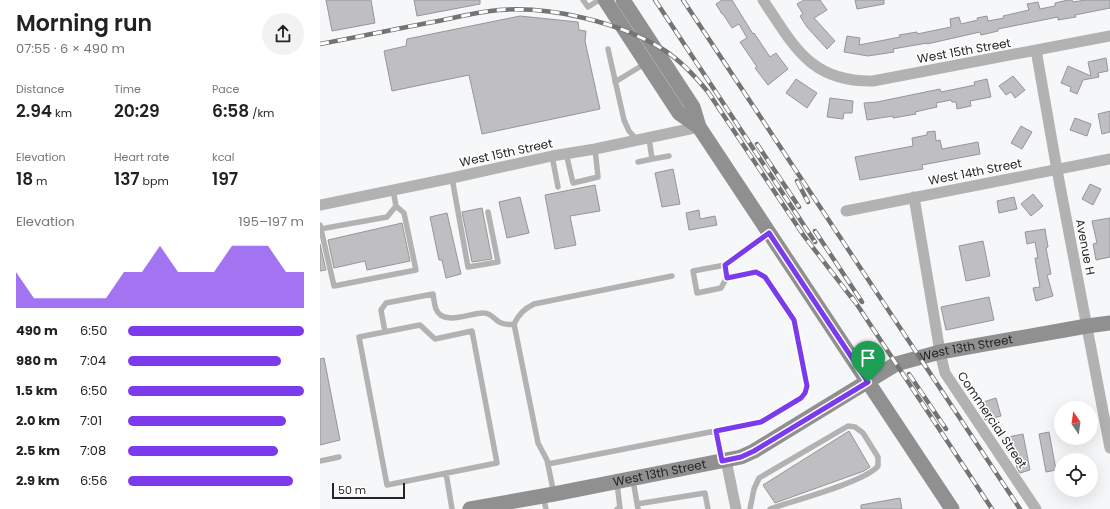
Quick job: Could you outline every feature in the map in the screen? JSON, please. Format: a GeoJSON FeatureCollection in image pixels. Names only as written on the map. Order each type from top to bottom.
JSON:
{"type":"FeatureCollection","features":[{"type":"Feature","properties":{"kind":"main road"},"geometry":{"type":"LineString","coordinates":[[605,0],[679,113],[699,127]]}},
{"type":"Feature","properties":{"kind":"main road"},"geometry":{"type":"LineString","coordinates":[[623,0],[693,107],[699,127],[952,509]]}},
{"type":"Feature","properties":{"kind":"main road","name":"West 13th Street"},"geometry":{"type":"LineString","coordinates":[[470,509],[548,500],[617,482],[741,457],[754,451],[896,364],[940,352],[1110,323]]}},
{"type":"Feature","properties":{"kind":"street","name":"West 15th Street"},"geometry":{"type":"LineString","coordinates":[[764,0],[797,50],[807,60],[823,70],[844,79],[859,81],[873,81],[1110,36]]}},
{"type":"Feature","properties":{"kind":"street","name":"Avenue H"},"geometry":{"type":"LineString","coordinates":[[1036,50],[1057,170],[1110,448]]}},
{"type":"Feature","properties":{"kind":"street","name":"West 15th Street"},"geometry":{"type":"LineString","coordinates":[[320,205],[566,153],[595,149],[699,127]]}},
{"type":"Feature","properties":{"kind":"street","name":"West 14th Street"},"geometry":{"type":"LineString","coordinates":[[846,211],[1110,159]]}},
{"type":"Feature","properties":{"kind":"street","name":"Commercial Street"},"geometry":{"type":"LineString","coordinates":[[914,198],[940,352],[945,373],[1036,509]]}},
{"type":"Feature","properties":{"kind":"street"},"geometry":{"type":"LineString","coordinates":[[724,461],[736,509]]}},
{"type":"Feature","properties":{"kind":"lane"},"geometry":{"type":"LineString","coordinates":[[583,0],[588,7],[599,0]]}},
{"type":"Feature","properties":{"kind":"lane"},"geometry":{"type":"LineString","coordinates":[[608,49],[626,125],[629,131],[638,140]]}},
{"type":"Feature","properties":{"kind":"lane"},"geometry":{"type":"LineString","coordinates":[[616,82],[647,63]]}},
{"type":"Feature","properties":{"kind":"lane"},"geometry":{"type":"LineString","coordinates":[[649,138],[652,159]]}},
{"type":"Feature","properties":{"kind":"lane"},"geometry":{"type":"LineString","coordinates":[[566,153],[573,183],[598,177],[595,149]]}},
{"type":"Feature","properties":{"kind":"lane"},"geometry":{"type":"LineString","coordinates":[[552,156],[558,187]]}},
{"type":"Feature","properties":{"kind":"lane"},"geometry":{"type":"LineString","coordinates":[[638,162],[669,156]]}},
{"type":"Feature","properties":{"kind":"lane"},"geometry":{"type":"LineString","coordinates":[[452,178],[468,267],[498,262],[488,212]]}},
{"type":"Feature","properties":{"kind":"lane"},"geometry":{"type":"LineString","coordinates":[[393,190],[396,206],[404,213],[416,270],[334,286],[320,228],[387,216],[396,206]]}},
{"type":"Feature","properties":{"kind":"lane"},"geometry":{"type":"LineString","coordinates":[[725,265],[727,278],[721,288],[697,293],[693,271],[725,265],[769,233]]}},
{"type":"Feature","properties":{"kind":"lane"},"geometry":{"type":"LineString","coordinates":[[548,464],[761,422],[801,398],[805,393],[807,386],[794,320],[765,277],[756,272],[727,278]]}},
{"type":"Feature","properties":{"kind":"lane"},"geometry":{"type":"LineString","coordinates":[[548,500],[548,464],[538,443],[514,324],[518,316],[525,309],[534,304],[672,276]]}},
{"type":"Feature","properties":{"kind":"lane"},"geometry":{"type":"LineString","coordinates":[[385,332],[381,310],[386,303],[433,294],[436,310],[440,315],[454,318],[485,312],[500,323],[507,325],[514,324]]}},
{"type":"Feature","properties":{"kind":"lane"},"geometry":{"type":"LineString","coordinates":[[420,325],[435,338],[472,332],[497,463],[387,485],[359,337],[385,332],[420,325]]}},
{"type":"Feature","properties":{"kind":"lane"},"geometry":{"type":"LineString","coordinates":[[750,509],[754,489],[759,478],[848,426],[855,427],[863,433],[878,457],[878,466],[874,470],[851,482],[770,509]]}},
{"type":"Feature","properties":{"kind":"lane"},"geometry":{"type":"LineString","coordinates":[[716,431],[724,461]]}},
{"type":"Feature","properties":{"kind":"lane"},"geometry":{"type":"LineString","coordinates":[[320,461],[339,457]]}},
{"type":"Feature","properties":{"kind":"lane"},"geometry":{"type":"LineString","coordinates":[[446,473],[452,509]]}},
{"type":"Feature","properties":{"kind":"lane"},"geometry":{"type":"LineString","coordinates":[[632,479],[638,506],[705,493],[708,509]]}},
{"type":"Feature","properties":{"kind":"lane"},"geometry":{"type":"LineString","coordinates":[[617,482],[620,508],[617,509]]}},
{"type":"Feature","properties":{"kind":"building"},"geometry":{"type":"Polygon","coordinates":[[[326,0],[371,0],[375,23],[332,31],[326,0]]]}},
{"type":"Feature","properties":{"kind":"building"},"geometry":{"type":"Polygon","coordinates":[[[414,0],[480,0],[480,4],[417,16],[414,0]]]}},
{"type":"Feature","properties":{"kind":"building"},"geometry":{"type":"Polygon","coordinates":[[[722,0],[732,0],[753,34],[754,33],[770,57],[776,53],[788,69],[768,85],[755,68],[757,67],[740,42],[747,38],[739,24],[732,28],[716,4],[722,0]]]}},
{"type":"Feature","properties":{"kind":"building"},"geometry":{"type":"Polygon","coordinates":[[[804,0],[820,0],[827,10],[814,18],[835,41],[827,49],[807,27],[800,16],[803,14],[797,4],[804,0]]]}},
{"type":"Feature","properties":{"kind":"building"},"geometry":{"type":"Polygon","coordinates":[[[855,0],[884,0],[884,4],[857,9],[855,0]]]}},
{"type":"Feature","properties":{"kind":"building"},"geometry":{"type":"Polygon","coordinates":[[[1072,0],[1073,2],[1086,0],[1110,0],[1110,8],[1075,15],[1076,17],[1058,20],[1058,17],[998,29],[998,31],[981,35],[980,32],[927,44],[893,49],[894,52],[868,56],[844,52],[847,36],[860,38],[859,45],[900,37],[899,35],[917,32],[917,34],[951,27],[950,19],[959,17],[961,24],[987,16],[988,21],[1004,18],[1003,16],[1029,10],[1027,4],[1038,2],[1040,9],[1055,6],[1055,3],[1072,0]]]}},
{"type":"Feature","properties":{"kind":"building"},"geometry":{"type":"Polygon","coordinates":[[[520,16],[578,22],[579,30],[586,31],[585,41],[600,109],[482,134],[469,75],[392,91],[384,51],[406,46],[407,39],[520,16]]]}},
{"type":"Feature","properties":{"kind":"building"},"geometry":{"type":"Polygon","coordinates":[[[1106,58],[1108,71],[1098,73],[1099,77],[1083,80],[1077,94],[1070,91],[1071,87],[1061,83],[1068,66],[1091,76],[1088,62],[1106,58]]]}},
{"type":"Feature","properties":{"kind":"building"},"geometry":{"type":"Polygon","coordinates":[[[1013,76],[1025,90],[1015,98],[1011,92],[1006,95],[999,86],[1013,76]]]}},
{"type":"Feature","properties":{"kind":"building"},"geometry":{"type":"Polygon","coordinates":[[[796,79],[817,93],[807,108],[786,93],[796,79]]]}},
{"type":"Feature","properties":{"kind":"building"},"geometry":{"type":"Polygon","coordinates":[[[987,79],[991,97],[970,101],[971,106],[957,109],[956,102],[952,102],[951,100],[936,103],[937,107],[915,112],[916,114],[867,120],[864,103],[877,102],[940,89],[941,92],[975,85],[974,82],[987,79]]]}},
{"type":"Feature","properties":{"kind":"building"},"geometry":{"type":"Polygon","coordinates":[[[830,98],[853,101],[852,113],[844,113],[843,119],[827,117],[830,98]]]}},
{"type":"Feature","properties":{"kind":"building"},"geometry":{"type":"Polygon","coordinates":[[[1110,111],[1110,132],[1102,134],[1098,114],[1110,111]]]}},
{"type":"Feature","properties":{"kind":"building"},"geometry":{"type":"Polygon","coordinates":[[[1075,118],[1091,124],[1087,136],[1070,130],[1075,118]]]}},
{"type":"Feature","properties":{"kind":"building"},"geometry":{"type":"Polygon","coordinates":[[[1021,126],[1032,132],[1022,149],[1011,143],[1021,126]]]}},
{"type":"Feature","properties":{"kind":"building"},"geometry":{"type":"Polygon","coordinates":[[[935,131],[936,141],[940,140],[942,149],[978,142],[980,154],[922,165],[923,169],[860,180],[855,157],[913,146],[912,138],[927,135],[927,132],[935,131]]]}},
{"type":"Feature","properties":{"kind":"building"},"geometry":{"type":"Polygon","coordinates":[[[673,169],[680,204],[662,207],[655,173],[673,169]]]}},
{"type":"Feature","properties":{"kind":"building"},"geometry":{"type":"Polygon","coordinates":[[[1090,184],[1101,189],[1093,205],[1082,199],[1090,184]]]}},
{"type":"Feature","properties":{"kind":"building"},"geometry":{"type":"Polygon","coordinates":[[[595,185],[600,211],[570,216],[576,245],[555,249],[545,195],[595,185]]]}},
{"type":"Feature","properties":{"kind":"building"},"geometry":{"type":"Polygon","coordinates":[[[1033,194],[1043,206],[1031,216],[1021,204],[1033,194]]]}},
{"type":"Feature","properties":{"kind":"building"},"geometry":{"type":"Polygon","coordinates":[[[520,197],[529,233],[507,238],[499,202],[520,197]]]}},
{"type":"Feature","properties":{"kind":"building"},"geometry":{"type":"Polygon","coordinates":[[[1014,197],[1017,209],[999,213],[997,201],[1014,197]]]}},
{"type":"Feature","properties":{"kind":"building"},"geometry":{"type":"Polygon","coordinates":[[[482,208],[492,259],[472,262],[462,212],[482,208]]]}},
{"type":"Feature","properties":{"kind":"building"},"geometry":{"type":"Polygon","coordinates":[[[699,210],[700,219],[715,216],[717,225],[689,230],[686,213],[699,210]]]}},
{"type":"Feature","properties":{"kind":"building"},"geometry":{"type":"Polygon","coordinates":[[[447,213],[461,274],[446,278],[442,260],[439,260],[430,217],[447,213]]]}},
{"type":"Feature","properties":{"kind":"building"},"geometry":{"type":"Polygon","coordinates":[[[1110,218],[1110,257],[1096,260],[1093,244],[1097,243],[1092,221],[1110,218]]]}},
{"type":"Feature","properties":{"kind":"building"},"geometry":{"type":"Polygon","coordinates":[[[402,223],[410,261],[367,270],[365,261],[334,268],[328,240],[402,223]]]}},
{"type":"Feature","properties":{"kind":"building"},"geometry":{"type":"Polygon","coordinates":[[[1045,229],[1048,247],[1046,248],[1051,274],[1047,275],[1053,296],[1036,301],[1033,288],[1040,287],[1035,258],[1038,258],[1035,242],[1027,244],[1025,232],[1045,229]]]}},
{"type":"Feature","properties":{"kind":"building"},"geometry":{"type":"Polygon","coordinates":[[[983,241],[990,276],[966,281],[959,246],[983,241]]]}},
{"type":"Feature","properties":{"kind":"building"},"geometry":{"type":"Polygon","coordinates":[[[320,244],[326,270],[320,271],[320,244]]]}},
{"type":"Feature","properties":{"kind":"building"},"geometry":{"type":"Polygon","coordinates":[[[989,297],[994,320],[946,330],[941,307],[989,297]]]}},
{"type":"Feature","properties":{"kind":"building"},"geometry":{"type":"Polygon","coordinates":[[[324,358],[340,440],[320,445],[320,359],[324,358]]]}},
{"type":"Feature","properties":{"kind":"building"},"geometry":{"type":"Polygon","coordinates":[[[996,398],[1001,416],[985,420],[980,403],[996,398]]]}},
{"type":"Feature","properties":{"kind":"building"},"geometry":{"type":"Polygon","coordinates":[[[849,431],[870,467],[864,471],[775,503],[763,485],[849,431]]]}},
{"type":"Feature","properties":{"kind":"building"},"geometry":{"type":"Polygon","coordinates":[[[1049,432],[1054,459],[1054,470],[1046,472],[1039,434],[1049,432]]]}},
{"type":"Feature","properties":{"kind":"building"},"geometry":{"type":"Polygon","coordinates":[[[1023,434],[1030,470],[1020,473],[1017,468],[1014,451],[1007,452],[1003,438],[1023,434]]]}},
{"type":"Feature","properties":{"kind":"building"},"geometry":{"type":"Polygon","coordinates":[[[900,498],[902,509],[861,509],[861,505],[900,498]]]}},
{"type":"Feature","properties":{"kind":"railway"},"geometry":{"type":"LineString","coordinates":[[655,0],[815,242]]}},
{"type":"Feature","properties":{"kind":"railway"},"geometry":{"type":"LineString","coordinates":[[683,0],[1020,509]]}},
{"type":"Feature","properties":{"kind":"railway"},"geometry":{"type":"LineString","coordinates":[[320,44],[482,12],[519,9],[584,18],[627,31],[646,40],[664,50],[682,64],[708,92],[804,236],[854,301]]}},
{"type":"Feature","properties":{"kind":"railway"},"geometry":{"type":"LineString","coordinates":[[757,144],[799,207]]}},
{"type":"Feature","properties":{"kind":"railway"},"geometry":{"type":"LineString","coordinates":[[797,181],[808,202]]}},
{"type":"Feature","properties":{"kind":"railway"},"geometry":{"type":"LineString","coordinates":[[815,231],[862,302]]}},
{"type":"Feature","properties":{"kind":"railway"},"geometry":{"type":"LineString","coordinates":[[852,297],[992,509]]}},
{"type":"Feature","properties":{"kind":"railway"},"geometry":{"type":"LineString","coordinates":[[909,374],[946,429]]}},
{"type":"Feature","properties":{"kind":"route"},"geometry":{"type":"LineString","coordinates":[[769,233],[868,382],[754,451],[741,457],[722,461],[716,431],[761,422],[801,398],[805,393],[807,386],[794,320],[765,277],[756,272],[727,278],[725,265],[769,233]]}}]}
